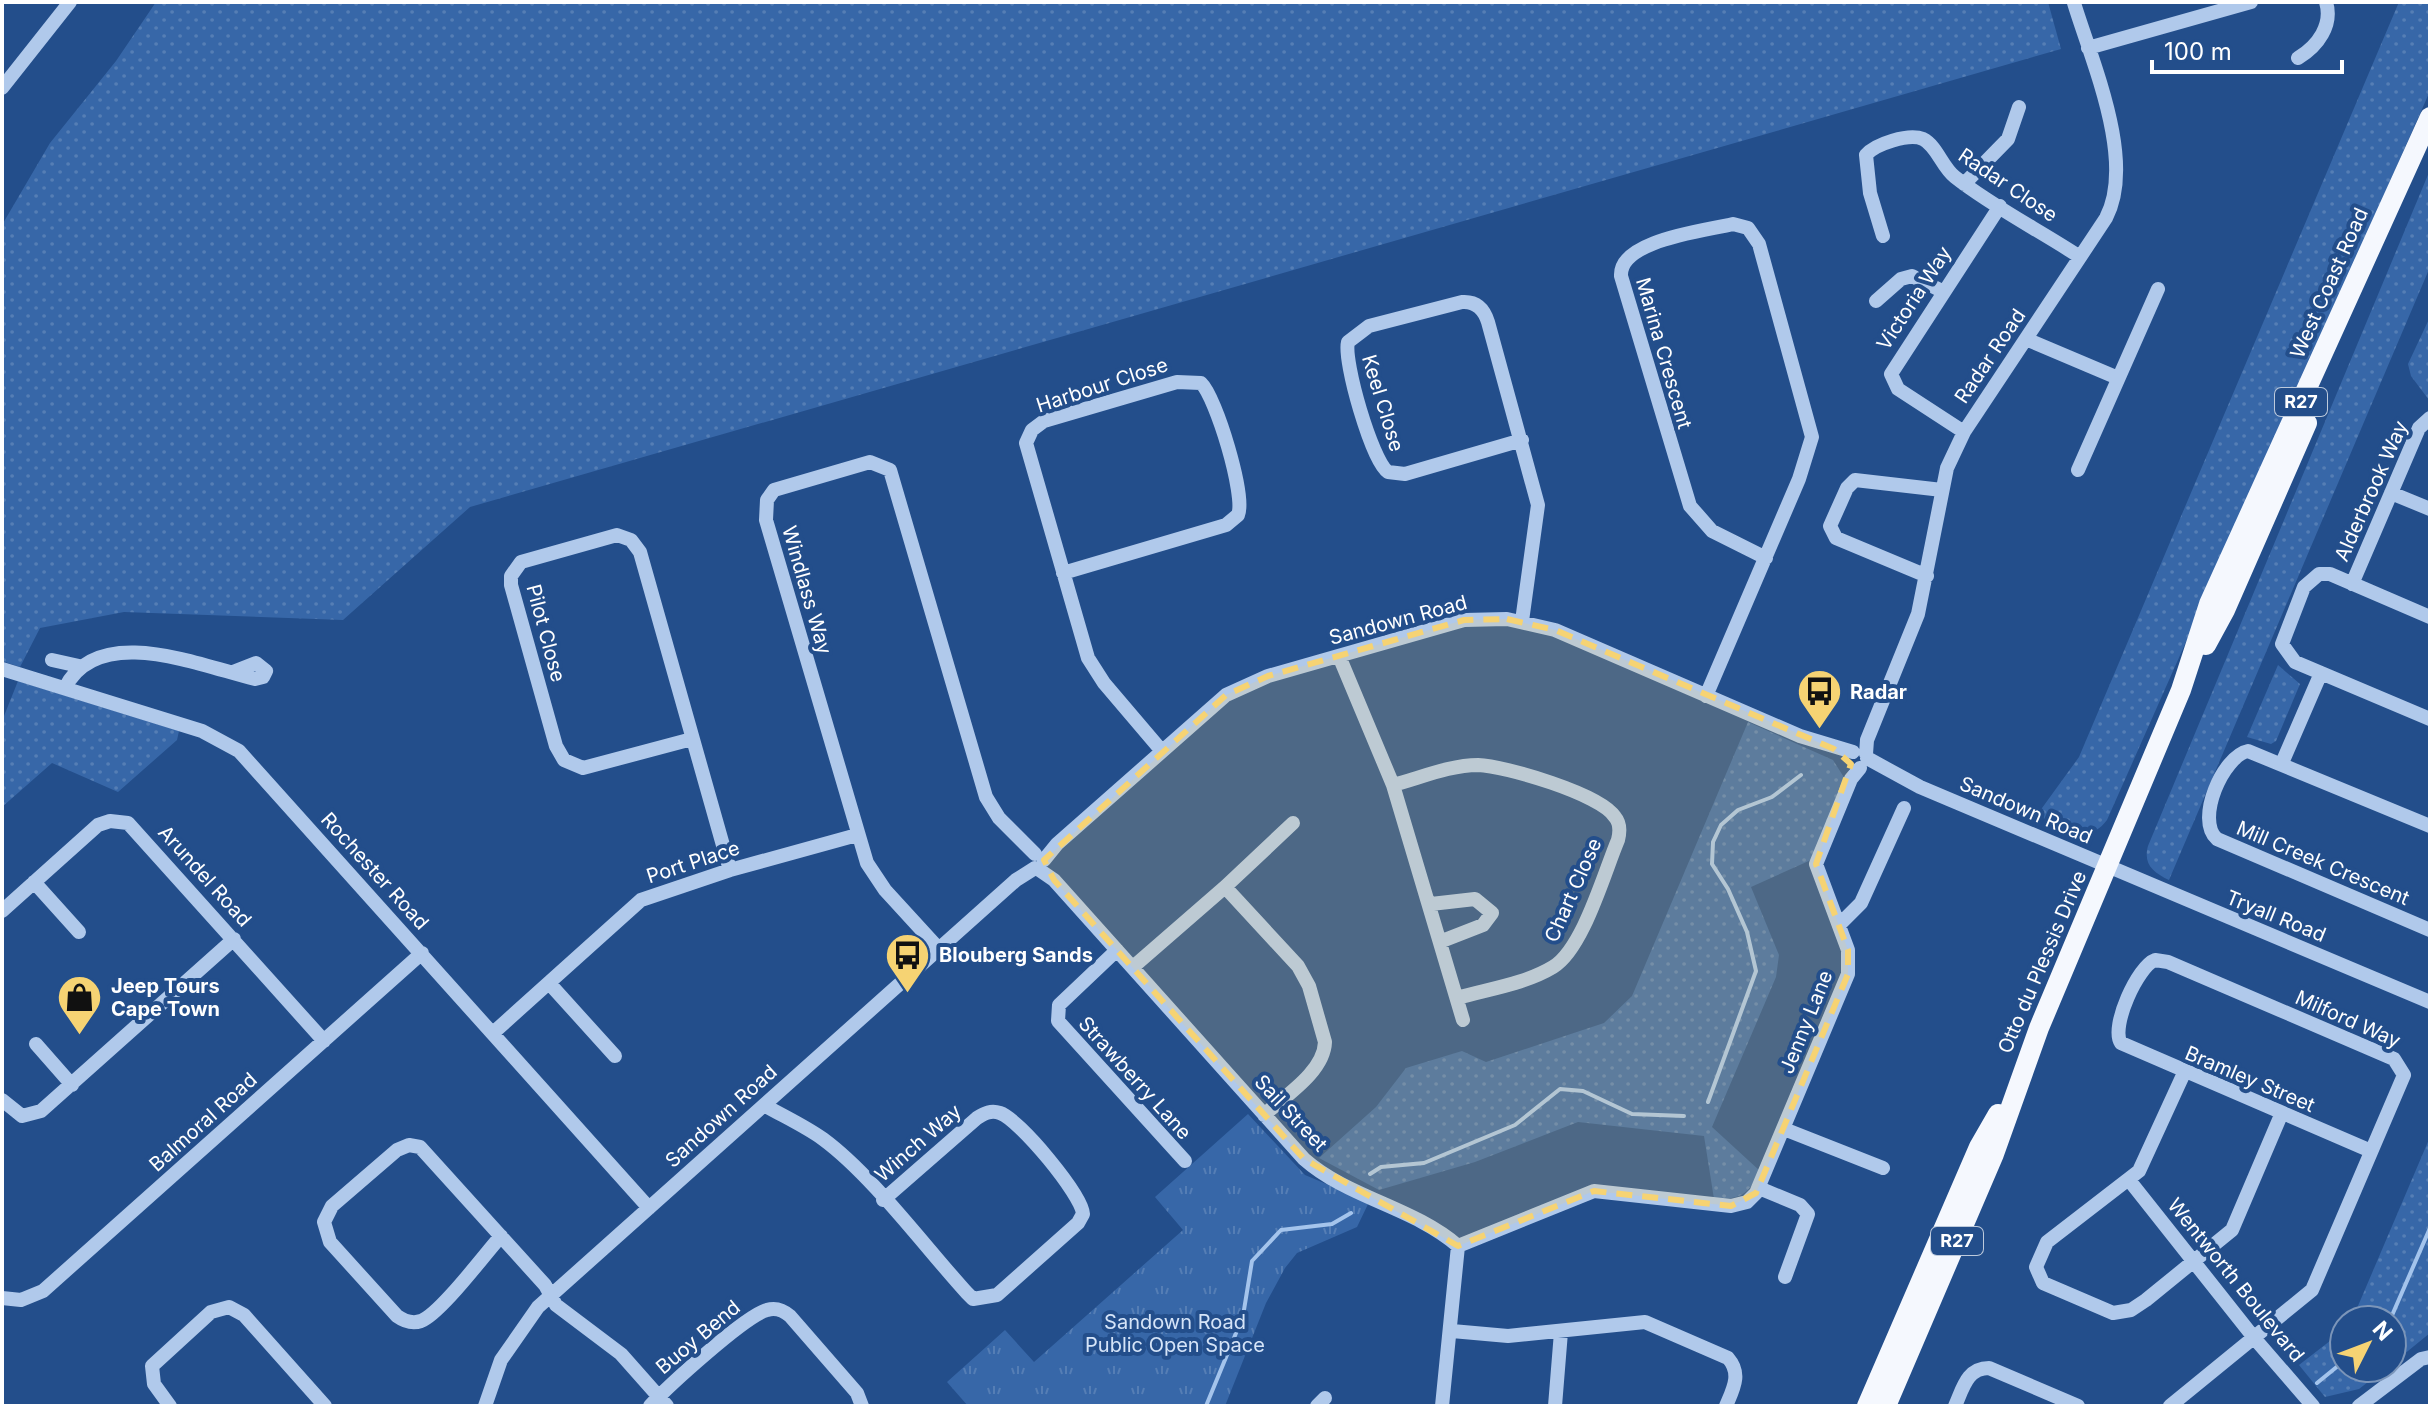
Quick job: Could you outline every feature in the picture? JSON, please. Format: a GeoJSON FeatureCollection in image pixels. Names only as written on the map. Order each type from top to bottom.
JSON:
{"type":"FeatureCollection","features":[{"type":"Feature","properties":{"kind":"main road","name":"West Coast Road"},"geometry":{"type":"LineString","coordinates":[[2107,868],[2181,690],[2209,604],[2430,117]]}},
{"type":"Feature","properties":{"kind":"main road","name":"West Coast Road"},"geometry":{"type":"LineString","coordinates":[[2181,690],[2225,610],[2430,131]]}},
{"type":"Feature","properties":{"kind":"main road","name":"Otto du Plessis Drive"},"geometry":{"type":"LineString","coordinates":[[1886,1406],[1994,1154],[2021,1074],[2107,868]]}},
{"type":"Feature","properties":{"kind":"main road","name":"Otto du Plessis Drive"},"geometry":{"type":"LineString","coordinates":[[1867,1406],[1979,1147],[2021,1074]]}},
{"type":"Feature","properties":{"kind":"street"},"geometry":{"type":"LineString","coordinates":[[2,88],[70,2]]}},
{"type":"Feature","properties":{"kind":"street"},"geometry":{"type":"LineString","coordinates":[[2088,48],[2251,2]]}},
{"type":"Feature","properties":{"kind":"street"},"geometry":{"type":"LineString","coordinates":[[2298,58],[2316,45],[2328,16],[2326,2]]}},
{"type":"Feature","properties":{"kind":"street","name":"Radar Road"},"geometry":{"type":"LineString","coordinates":[[1859,759],[1918,614],[1947,468],[1964,432],[2112,207],[2119,171],[2115,142],[2074,3]]}},
{"type":"Feature","properties":{"kind":"street"},"geometry":{"type":"LineString","coordinates":[[1964,184],[2008,139],[2019,107]]}},
{"type":"Feature","properties":{"kind":"street","name":"Radar Close"},"geometry":{"type":"LineString","coordinates":[[1883,236],[1865,166],[1871,149],[1908,138],[1920,138],[1929,143],[1946,170],[1964,184],[2080,257]]}},
{"type":"Feature","properties":{"kind":"street","name":"Victoria Way"},"geometry":{"type":"LineString","coordinates":[[1964,432],[1908,397],[1891,379],[1891,370],[2000,206]]}},
{"type":"Feature","properties":{"kind":"street","name":"Marina Crescent"},"geometry":{"type":"LineString","coordinates":[[1706,696],[1766,558],[1799,479],[1812,437],[1759,244],[1752,231],[1738,223],[1644,246],[1625,259],[1621,276],[1690,506],[1712,531],[1766,558]]}},
{"type":"Feature","properties":{"kind":"street"},"geometry":{"type":"LineString","coordinates":[[1876,301],[1901,279],[1912,276],[1942,291]]}},
{"type":"Feature","properties":{"kind":"street"},"geometry":{"type":"LineString","coordinates":[[2078,470],[2158,289]]}},
{"type":"Feature","properties":{"kind":"street","name":"Keel Close"},"geometry":{"type":"LineString","coordinates":[[1522,440],[1405,474],[1388,472],[1376,458],[1347,360],[1348,342],[1369,326],[1462,302],[1478,306],[1486,316],[1522,440],[1538,505],[1522,621]]}},
{"type":"Feature","properties":{"kind":"street"},"geometry":{"type":"LineString","coordinates":[[2026,339],[2118,378]]}},
{"type":"Feature","properties":{"kind":"street","name":"Harbour Close"},"geometry":{"type":"LineString","coordinates":[[1063,573],[1226,525],[1238,515],[1240,497],[1213,400],[1201,383],[1177,382],[1044,421],[1029,433],[1026,443],[1063,573],[1093,670],[1161,750]]}},
{"type":"Feature","properties":{"kind":"street","name":"Alderbrook Way"},"geometry":{"type":"LineString","coordinates":[[2352,584],[2419,428],[2430,418]]}},
{"type":"Feature","properties":{"kind":"street","name":"Windlass Way"},"geometry":{"type":"LineString","coordinates":[[939,949],[876,878],[857,835],[765,510],[767,500],[782,485],[870,462],[884,465],[893,475],[986,797],[1037,861]]}},
{"type":"Feature","properties":{"kind":"street"},"geometry":{"type":"LineString","coordinates":[[1927,576],[1836,538],[1830,526],[1847,488],[1855,480],[1942,490]]}},
{"type":"Feature","properties":{"kind":"street"},"geometry":{"type":"LineString","coordinates":[[2391,493],[2430,509]]}},
{"type":"Feature","properties":{"kind":"street","name":"Pilot Close"},"geometry":{"type":"LineString","coordinates":[[692,739],[583,768],[564,760],[556,746],[511,585],[511,576],[521,562],[617,535],[637,545],[730,870]]}},
{"type":"Feature","properties":{"kind":"street"},"geometry":{"type":"LineString","coordinates":[[2430,617],[2325,574],[2310,579],[2283,639],[2288,656],[2430,719]]}},
{"type":"Feature","properties":{"kind":"street","name":"Sandown Road"},"geometry":{"type":"LineString","coordinates":[[485,1406],[509,1345],[527,1319],[551,1295],[1211,706],[1242,687],[1464,620],[1522,621],[1555,630],[2107,868]]}},
{"type":"Feature","properties":{"kind":"street"},"geometry":{"type":"LineString","coordinates":[[65,688],[79,666],[108,653],[126,652],[233,672]]}},
{"type":"Feature","properties":{"kind":"street"},"geometry":{"type":"LineString","coordinates":[[1339,656],[1393,785],[1431,904],[1463,1020]]}},
{"type":"Feature","properties":{"kind":"street"},"geometry":{"type":"LineString","coordinates":[[52,660],[79,666]]}},
{"type":"Feature","properties":{"kind":"street","name":"Rochester Road"},"geometry":{"type":"LineString","coordinates":[[2,669],[211,734],[239,751],[649,1208]]}},
{"type":"Feature","properties":{"kind":"street"},"geometry":{"type":"LineString","coordinates":[[2282,763],[2321,673]]}},
{"type":"Feature","properties":{"kind":"street","name":"Mill Creek Crescent"},"geometry":{"type":"LineString","coordinates":[[2430,826],[2248,751],[2231,759],[2206,817],[2213,836],[2430,930]]}},
{"type":"Feature","properties":{"kind":"street","name":"Jenny Lane"},"geometry":{"type":"LineString","coordinates":[[1759,1188],[1846,982],[1849,958],[1816,864],[1859,759]]}},
{"type":"Feature","properties":{"kind":"street","name":"Chart Close"},"geometry":{"type":"LineString","coordinates":[[1393,785],[1458,767],[1508,769],[1601,804],[1620,825],[1618,840],[1575,942],[1565,958],[1535,975],[1457,998]]}},
{"type":"Feature","properties":{"kind":"street"},"geometry":{"type":"LineString","coordinates":[[1839,925],[1861,903],[1904,808]]}},
{"type":"Feature","properties":{"kind":"street","name":"Arundel Road"},"geometry":{"type":"LineString","coordinates":[[2,911],[98,825],[122,821],[137,831],[324,1041]]}},
{"type":"Feature","properties":{"kind":"street"},"geometry":{"type":"LineString","coordinates":[[1133,967],[1293,823]]}},
{"type":"Feature","properties":{"kind":"street","name":"Port Place"},"geometry":{"type":"LineString","coordinates":[[493,1033],[641,900],[730,870],[857,835]]}},
{"type":"Feature","properties":{"kind":"street","name":"Sail Street"},"geometry":{"type":"LineString","coordinates":[[1037,861],[1311,1165],[1428,1225],[1458,1246]]}},
{"type":"Feature","properties":{"kind":"street","name":"Tryall Road"},"geometry":{"type":"LineString","coordinates":[[2107,868],[2430,1002]]}},
{"type":"Feature","properties":{"kind":"street"},"geometry":{"type":"LineString","coordinates":[[34,882],[79,932]]}},
{"type":"Feature","properties":{"kind":"street"},"geometry":{"type":"LineString","coordinates":[[1225,887],[1298,966],[1309,986],[1325,1042],[1325,1051],[1316,1067],[1264,1115]]}},
{"type":"Feature","properties":{"kind":"street"},"geometry":{"type":"LineString","coordinates":[[1431,904],[1475,899],[1488,905],[1492,913],[1483,925],[1442,941]]}},
{"type":"Feature","properties":{"kind":"street"},"geometry":{"type":"LineString","coordinates":[[2,1100],[17,1114],[33,1115],[72,1085],[234,939]]}},
{"type":"Feature","properties":{"kind":"street","name":"Strawberry Lane"},"geometry":{"type":"LineString","coordinates":[[1117,950],[1059,1005],[1058,1021],[1185,1161]]}},
{"type":"Feature","properties":{"kind":"street","name":"Balmoral Road"},"geometry":{"type":"LineString","coordinates":[[2,1298],[21,1300],[43,1291],[422,953]]}},
{"type":"Feature","properties":{"kind":"street","name":"Milford Way"},"geometry":{"type":"LineString","coordinates":[[2117,1038],[2118,1023],[2142,968],[2160,959],[2394,1059],[2404,1075],[2312,1290],[2170,1406]]}},
{"type":"Feature","properties":{"kind":"street"},"geometry":{"type":"LineString","coordinates":[[549,983],[615,1056]]}},
{"type":"Feature","properties":{"kind":"street","name":"Bramley Street"},"geometry":{"type":"LineString","coordinates":[[2117,1038],[2128,1049],[2371,1151]]}},
{"type":"Feature","properties":{"kind":"street"},"geometry":{"type":"LineString","coordinates":[[36,1044],[72,1085]]}},
{"type":"Feature","properties":{"kind":"street"},"geometry":{"type":"LineString","coordinates":[[2184,1073],[2145,1162],[2129,1180],[2047,1242],[2036,1267],[2040,1281],[2102,1309],[2123,1313],[2232,1230],[2281,1115]]}},
{"type":"Feature","properties":{"kind":"street","name":"Winch Way"},"geometry":{"type":"LineString","coordinates":[[764,1105],[821,1138],[846,1159],[883,1200],[967,1293],[979,1300],[997,1295],[1078,1223],[1083,1214],[1076,1193],[1016,1125],[996,1112],[977,1118],[883,1200]]}},
{"type":"Feature","properties":{"kind":"street"},"geometry":{"type":"LineString","coordinates":[[1784,1129],[1883,1168]]}},
{"type":"Feature","properties":{"kind":"street"},"geometry":{"type":"LineString","coordinates":[[409,1145],[425,1151],[501,1236],[438,1307],[425,1319],[412,1322],[397,1316],[330,1242],[324,1222],[332,1206],[397,1150],[409,1145]]}},
{"type":"Feature","properties":{"kind":"street","name":"Wentworth Boulevard"},"geometry":{"type":"LineString","coordinates":[[2129,1180],[2255,1339],[2313,1406]]}},
{"type":"Feature","properties":{"kind":"street"},"geometry":{"type":"LineString","coordinates":[[1442,1406],[1452,1331],[1458,1246],[1594,1191],[1731,1206],[1747,1202],[1759,1188],[1807,1211],[1785,1277]]}},
{"type":"Feature","properties":{"kind":"street","name":"Buoy Bend"},"geometry":{"type":"LineString","coordinates":[[501,1236],[556,1305],[621,1354],[659,1403],[745,1323],[765,1310],[777,1309],[790,1316],[857,1393],[862,1406]]}},
{"type":"Feature","properties":{"kind":"street"},"geometry":{"type":"LineString","coordinates":[[170,1406],[154,1384],[152,1366],[211,1312],[229,1307],[244,1315],[325,1406]]}},
{"type":"Feature","properties":{"kind":"street"},"geometry":{"type":"LineString","coordinates":[[1452,1331],[1508,1336],[1645,1322],[1723,1355],[1732,1362],[1736,1373],[1726,1406]]}},
{"type":"Feature","properties":{"kind":"street"},"geometry":{"type":"LineString","coordinates":[[1555,1406],[1561,1332]]}},
{"type":"Feature","properties":{"kind":"street"},"geometry":{"type":"LineString","coordinates":[[2359,1406],[2421,1359],[2430,1357]]}},
{"type":"Feature","properties":{"kind":"street"},"geometry":{"type":"LineString","coordinates":[[1955,1406],[1968,1377],[1980,1368],[1989,1368],[2078,1406]]}},
{"type":"Feature","properties":{"kind":"highlighted area"},"geometry":{"type":"Polygon","coordinates":[[[1507,619],[1555,630],[1834,749],[1851,764],[1816,864],[1848,950],[1848,974],[1756,1193],[1731,1206],[1594,1191],[1458,1246],[1304,1159],[1054,880],[1044,860],[1226,695],[1268,676],[1464,620],[1507,619]]]}},
{"type":"Feature","properties":{"kind":"green space"},"geometry":{"type":"Polygon","coordinates":[[[156,2],[2048,2],[2061,49],[470,507],[343,620],[124,612],[40,628],[20,667],[2,661],[2,225],[50,143],[116,61],[156,2]]]}},
{"type":"Feature","properties":{"kind":"green space"},"geometry":{"type":"Polygon","coordinates":[[[2399,2],[2430,2],[2430,91],[2107,820],[2091,832],[2064,829],[2037,815],[2079,757],[2399,2]]]}},
{"type":"Feature","properties":{"kind":"green space"},"geometry":{"type":"Polygon","coordinates":[[[2430,170],[2430,267],[2169,880],[2148,863],[2148,846],[2430,170]]]}},
{"type":"Feature","properties":{"kind":"green space"},"geometry":{"type":"Polygon","coordinates":[[[2430,317],[2429,400],[2411,376],[2408,364],[2430,317]]]}},
{"type":"Feature","properties":{"kind":"green space"},"geometry":{"type":"Polygon","coordinates":[[[2278,665],[2300,684],[2276,741],[2271,744],[2247,737],[2278,665]]]}},
{"type":"Feature","properties":{"kind":"green space"},"geometry":{"type":"Polygon","coordinates":[[[18,681],[179,731],[177,740],[118,792],[52,763],[2,807],[2,721],[18,681]]]}},
{"type":"Feature","properties":{"kind":"green space"},"geometry":{"type":"Polygon","coordinates":[[[1748,722],[1833,760],[1845,779],[1811,860],[1751,887],[1779,955],[1776,977],[1712,1127],[1760,1171],[1747,1191],[1737,1197],[1714,1199],[1704,1136],[1578,1122],[1475,1162],[1379,1190],[1319,1158],[1376,1107],[1406,1068],[1462,1051],[1486,1062],[1604,1023],[1632,996],[1748,722]]]}},
{"type":"Feature","properties":{"kind":"green space","name":"Sandown Road Public Open Space"},"geometry":{"type":"Polygon","coordinates":[[[1248,1114],[1305,1175],[1369,1202],[1357,1227],[1297,1253],[1285,1268],[1266,1303],[1225,1406],[968,1406],[947,1382],[1005,1330],[1034,1362],[1183,1230],[1155,1197],[1248,1114]]]}},
{"type":"Feature","properties":{"kind":"green space"},"geometry":{"type":"Polygon","coordinates":[[[2430,1137],[2430,1333],[2408,1351],[2408,1304],[2359,1304],[2430,1137]]]}},
{"type":"Feature","properties":{"kind":"green space"},"geometry":{"type":"Polygon","coordinates":[[[2328,1342],[2328,1384],[2365,1384],[2359,1389],[2325,1397],[2299,1365],[2328,1342]]]}},
{"type":"Feature","properties":{"kind":"waterway"},"geometry":{"type":"LineString","coordinates":[[1708,1102],[1756,971],[1747,932],[1728,889],[1712,864],[1713,842],[1721,825],[1738,810],[1772,797],[1801,775]]}},
{"type":"Feature","properties":{"kind":"waterway"},"geometry":{"type":"LineString","coordinates":[[1370,1174],[1381,1167],[1424,1163],[1515,1125],[1560,1089],[1583,1091],[1632,1114],[1684,1116]]}},
{"type":"Feature","properties":{"kind":"waterway"},"geometry":{"type":"LineString","coordinates":[[1206,1406],[1243,1316],[1252,1261],[1281,1230],[1332,1224],[1351,1213]]}},
{"type":"Feature","properties":{"kind":"waterway"},"geometry":{"type":"LineString","coordinates":[[2397,1304],[2430,1228]]}},
{"type":"Feature","properties":{"kind":"waterway"},"geometry":{"type":"LineString","coordinates":[[2317,1383],[2328,1374]]}},
{"type":"Feature","properties":{"kind":"place","name":"Radar"},"geometry":{"type":"Point","coordinates":[1819,731]}},
{"type":"Feature","properties":{"kind":"place","name":"Blouberg Sands"},"geometry":{"type":"Point","coordinates":[908,994]}},
{"type":"Feature","properties":{"kind":"place","name":"Jeep Tours Cape Town"},"geometry":{"type":"Point","coordinates":[80,1036]}}]}
